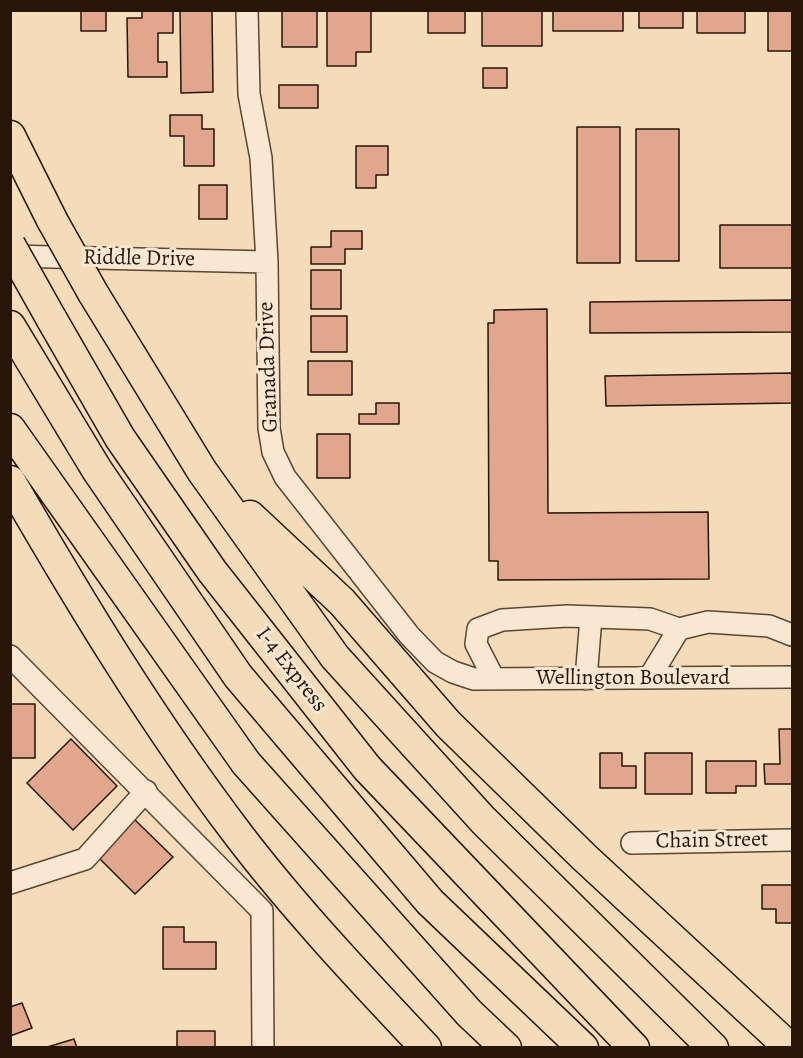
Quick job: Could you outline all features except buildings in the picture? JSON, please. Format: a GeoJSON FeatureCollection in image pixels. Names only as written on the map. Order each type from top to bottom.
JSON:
{"type":"FeatureCollection","features":[{"type":"Feature","properties":{"kind":"highway"},"geometry":{"type":"LineString","coordinates":[[10,136],[52,220],[93,293],[202,471],[334,657],[483,820],[713,1047]]}},
{"type":"Feature","properties":{"kind":"highway","name":"I-4 Express"},"geometry":{"type":"LineString","coordinates":[[10,245],[120,438],[212,570],[367,768],[634,1047]]}},
{"type":"Feature","properties":{"kind":"highway","name":"I-4 Express"},"geometry":{"type":"LineString","coordinates":[[10,326],[98,470],[238,676],[430,902],[583,1047]]}},
{"type":"Feature","properties":{"kind":"highway"},"geometry":{"type":"LineString","coordinates":[[10,429],[246,764],[469,1012],[506,1047]]}},
{"type":"Feature","properties":{"kind":"highway"},"geometry":{"type":"LineString","coordinates":[[202,471],[342,602],[448,724],[584,857],[790,1047]]}},
{"type":"Feature","properties":{"kind":"highway"},"geometry":{"type":"LineString","coordinates":[[10,481],[86,612],[145,705],[231,825],[354,972],[426,1047]]}},
{"type":"Feature","properties":{"kind":"street","name":"Granada Drive"},"geometry":{"type":"LineString","coordinates":[[247,10],[249,94],[261,159],[267,262],[269,428],[273,452],[285,477],[435,662],[453,672],[484,679]]}},
{"type":"Feature","properties":{"kind":"street","name":"Riddle Drive"},"geometry":{"type":"LineString","coordinates":[[10,256],[267,262]]}},
{"type":"Feature","properties":{"kind":"street"},"geometry":{"type":"LineString","coordinates":[[484,679],[476,644],[478,629],[502,620],[591,617],[650,620],[680,628],[708,622],[769,626],[792,635]]}},
{"type":"Feature","properties":{"kind":"street"},"geometry":{"type":"LineString","coordinates":[[586,679],[591,617]]}},
{"type":"Feature","properties":{"kind":"street"},"geometry":{"type":"LineString","coordinates":[[649,678],[680,628]]}},
{"type":"Feature","properties":{"kind":"street"},"geometry":{"type":"LineString","coordinates":[[10,656],[146,791],[262,911],[263,1047]]}},
{"type":"Feature","properties":{"kind":"street","name":"Wellington Boulevard"},"geometry":{"type":"LineString","coordinates":[[484,679],[792,677]]}},
{"type":"Feature","properties":{"kind":"street"},"geometry":{"type":"LineString","coordinates":[[10,883],[86,859],[146,791]]}},
{"type":"Feature","properties":{"kind":"street","name":"Chain Street"},"geometry":{"type":"LineString","coordinates":[[632,843],[792,840]]}}]}
